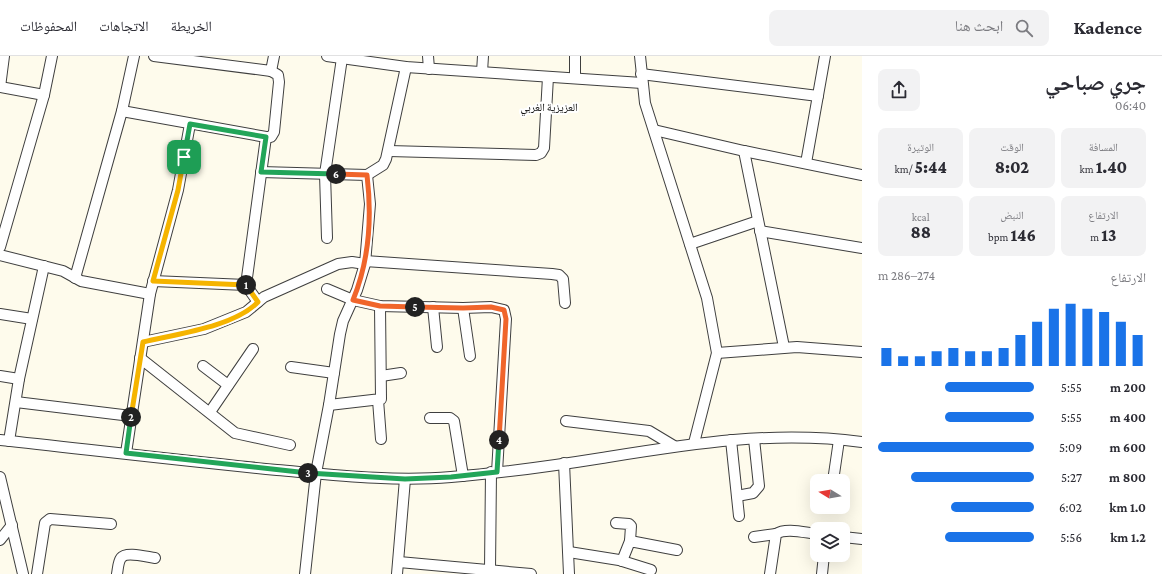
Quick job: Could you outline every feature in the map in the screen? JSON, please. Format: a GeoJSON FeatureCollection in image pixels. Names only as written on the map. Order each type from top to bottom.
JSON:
{"type":"FeatureCollection","features":[{"type":"Feature","properties":{"kind":"street"},"geometry":{"type":"LineString","coordinates":[[4,56],[0,87],[44,95]]}},
{"type":"Feature","properties":{"kind":"street"},"geometry":{"type":"LineString","coordinates":[[0,247],[44,95],[52,56]]}},
{"type":"Feature","properties":{"kind":"street"},"geometry":{"type":"LineString","coordinates":[[75,278],[122,111],[134,56]]}},
{"type":"Feature","properties":{"kind":"street"},"geometry":{"type":"LineString","coordinates":[[122,111],[266,137],[271,137],[274,132],[279,82],[278,75],[271,71],[199,59],[154,56]]}},
{"type":"Feature","properties":{"kind":"street"},"geometry":{"type":"LineString","coordinates":[[271,71],[274,56]]}},
{"type":"Feature","properties":{"kind":"street"},"geometry":{"type":"LineString","coordinates":[[326,56],[406,67],[575,78],[642,78],[818,96]]}},
{"type":"Feature","properties":{"kind":"street"},"geometry":{"type":"LineString","coordinates":[[428,56],[429,68]]}},
{"type":"Feature","properties":{"kind":"street"},"geometry":{"type":"LineString","coordinates":[[482,72],[483,56]]}},
{"type":"Feature","properties":{"kind":"street"},"geometry":{"type":"LineString","coordinates":[[574,56],[575,78]]}},
{"type":"Feature","properties":{"kind":"street"},"geometry":{"type":"LineString","coordinates":[[640,56],[645,103],[707,298],[717,353],[694,443]]}},
{"type":"Feature","properties":{"kind":"street"},"geometry":{"type":"LineString","coordinates":[[806,164],[825,56]]}},
{"type":"Feature","properties":{"kind":"street"},"geometry":{"type":"LineString","coordinates":[[327,238],[325,174],[342,58]]}},
{"type":"Feature","properties":{"kind":"street"},"geometry":{"type":"LineString","coordinates":[[261,172],[367,175],[383,165],[389,151],[406,67]]}},
{"type":"Feature","properties":{"kind":"street"},"geometry":{"type":"LineString","coordinates":[[389,151],[541,154],[544,148],[548,76]]}},
{"type":"Feature","properties":{"kind":"street"},"geometry":{"type":"LineString","coordinates":[[126,453],[150,294],[178,190],[190,124]]}},
{"type":"Feature","properties":{"kind":"street"},"geometry":{"type":"LineString","coordinates":[[654,130],[744,151],[862,175]]}},
{"type":"Feature","properties":{"kind":"street"},"geometry":{"type":"LineString","coordinates":[[258,302],[246,285],[266,137]]}},
{"type":"Feature","properties":{"kind":"street"},"geometry":{"type":"LineString","coordinates":[[744,151],[784,347]]}},
{"type":"Feature","properties":{"kind":"street"},"geometry":{"type":"LineString","coordinates":[[304,574],[316,473],[340,334],[365,262],[370,204],[367,175]]}},
{"type":"Feature","properties":{"kind":"street"},"geometry":{"type":"LineString","coordinates":[[690,244],[760,226],[862,248]]}},
{"type":"Feature","properties":{"kind":"street"},"geometry":{"type":"LineString","coordinates":[[0,255],[63,272],[81,281],[150,294]]}},
{"type":"Feature","properties":{"kind":"street"},"geometry":{"type":"LineString","coordinates":[[143,342],[204,328],[246,312],[258,302],[338,264],[352,262],[559,275],[563,279],[565,303]]}},
{"type":"Feature","properties":{"kind":"street"},"geometry":{"type":"LineString","coordinates":[[44,266],[19,379],[16,402],[5,440],[316,473],[405,479],[463,476],[564,464],[694,443],[731,440],[816,438],[862,442]]}},
{"type":"Feature","properties":{"kind":"street"},"geometry":{"type":"LineString","coordinates":[[153,281],[246,285]]}},
{"type":"Feature","properties":{"kind":"street"},"geometry":{"type":"LineString","coordinates":[[327,289],[353,300],[380,306],[500,308],[504,310],[506,319],[494,472],[490,570]]}},
{"type":"Feature","properties":{"kind":"street"},"geometry":{"type":"LineString","coordinates":[[329,404],[378,400],[382,396],[380,306]]}},
{"type":"Feature","properties":{"kind":"street"},"geometry":{"type":"LineString","coordinates":[[433,307],[437,347]]}},
{"type":"Feature","properties":{"kind":"street"},"geometry":{"type":"LineString","coordinates":[[463,308],[470,356]]}},
{"type":"Feature","properties":{"kind":"street"},"geometry":{"type":"LineString","coordinates":[[0,314],[32,319]]}},
{"type":"Feature","properties":{"kind":"street"},"geometry":{"type":"LineString","coordinates":[[717,353],[784,347],[809,347],[862,352]]}},
{"type":"Feature","properties":{"kind":"street"},"geometry":{"type":"LineString","coordinates":[[210,412],[253,349]]}},
{"type":"Feature","properties":{"kind":"street"},"geometry":{"type":"LineString","coordinates":[[140,358],[235,432],[290,445]]}},
{"type":"Feature","properties":{"kind":"street"},"geometry":{"type":"LineString","coordinates":[[203,366],[228,385]]}},
{"type":"Feature","properties":{"kind":"street"},"geometry":{"type":"LineString","coordinates":[[291,367],[334,374]]}},
{"type":"Feature","properties":{"kind":"street"},"geometry":{"type":"LineString","coordinates":[[381,376],[401,373]]}},
{"type":"Feature","properties":{"kind":"street"},"geometry":{"type":"LineString","coordinates":[[0,376],[19,379]]}},
{"type":"Feature","properties":{"kind":"street"},"geometry":{"type":"LineString","coordinates":[[378,400],[381,439]]}},
{"type":"Feature","properties":{"kind":"street"},"geometry":{"type":"LineString","coordinates":[[16,402],[131,416]]}},
{"type":"Feature","properties":{"kind":"street"},"geometry":{"type":"LineString","coordinates":[[430,418],[450,418],[454,421],[463,476]]}},
{"type":"Feature","properties":{"kind":"street"},"geometry":{"type":"LineString","coordinates":[[566,421],[649,431],[674,446]]}},
{"type":"Feature","properties":{"kind":"street"},"geometry":{"type":"LineString","coordinates":[[737,496],[753,493],[759,486],[754,439]]}},
{"type":"Feature","properties":{"kind":"street"},"geometry":{"type":"LineString","coordinates":[[731,440],[739,516]]}},
{"type":"Feature","properties":{"kind":"street"},"geometry":{"type":"LineString","coordinates":[[834,474],[840,440]]}},
{"type":"Feature","properties":{"kind":"street"},"geometry":{"type":"LineString","coordinates":[[564,464],[569,574]]}},
{"type":"Feature","properties":{"kind":"street"},"geometry":{"type":"LineString","coordinates":[[0,477],[4,509],[12,525],[23,574]]}},
{"type":"Feature","properties":{"kind":"street"},"geometry":{"type":"LineString","coordinates":[[398,574],[405,479]]}},
{"type":"Feature","properties":{"kind":"street"},"geometry":{"type":"LineString","coordinates":[[37,574],[45,523],[50,519],[111,524]]}},
{"type":"Feature","properties":{"kind":"street"},"geometry":{"type":"LineString","coordinates":[[616,523],[629,524],[631,526],[630,541],[622,561]]}},
{"type":"Feature","properties":{"kind":"street"},"geometry":{"type":"LineString","coordinates":[[0,540],[12,525]]}},
{"type":"Feature","properties":{"kind":"street"},"geometry":{"type":"LineString","coordinates":[[754,537],[789,531],[810,533]]}},
{"type":"Feature","properties":{"kind":"street"},"geometry":{"type":"LineString","coordinates":[[770,574],[776,534]]}},
{"type":"Feature","properties":{"kind":"street"},"geometry":{"type":"LineString","coordinates":[[850,538],[862,539]]}},
{"type":"Feature","properties":{"kind":"street"},"geometry":{"type":"LineString","coordinates":[[630,541],[677,550]]}},
{"type":"Feature","properties":{"kind":"street"},"geometry":{"type":"LineString","coordinates":[[569,552],[622,561],[651,570]]}},
{"type":"Feature","properties":{"kind":"street"},"geometry":{"type":"LineString","coordinates":[[117,574],[122,557],[126,555],[155,558]]}},
{"type":"Feature","properties":{"kind":"street"},"geometry":{"type":"LineString","coordinates":[[399,562],[531,574]]}},
{"type":"Feature","properties":{"kind":"street"},"geometry":{"type":"LineString","coordinates":[[822,574],[823,562]]}},
{"type":"Feature","properties":{"kind":"district","name":"العزيزية الغربي"},"geometry":{"type":"Point","coordinates":[549,107]}},
{"type":"Feature","properties":{"kind":"route"},"geometry":{"type":"LineString","coordinates":[[190,124],[266,137],[261,172],[367,175],[370,204],[368,232],[364,264],[358,290],[353,300],[380,306],[463,308],[491,307],[504,310],[506,319],[497,472],[451,477],[405,479],[238,466],[126,453],[143,342],[218,324],[246,312],[258,302],[246,285],[153,281],[178,190],[184,157],[190,124]]}}]}
